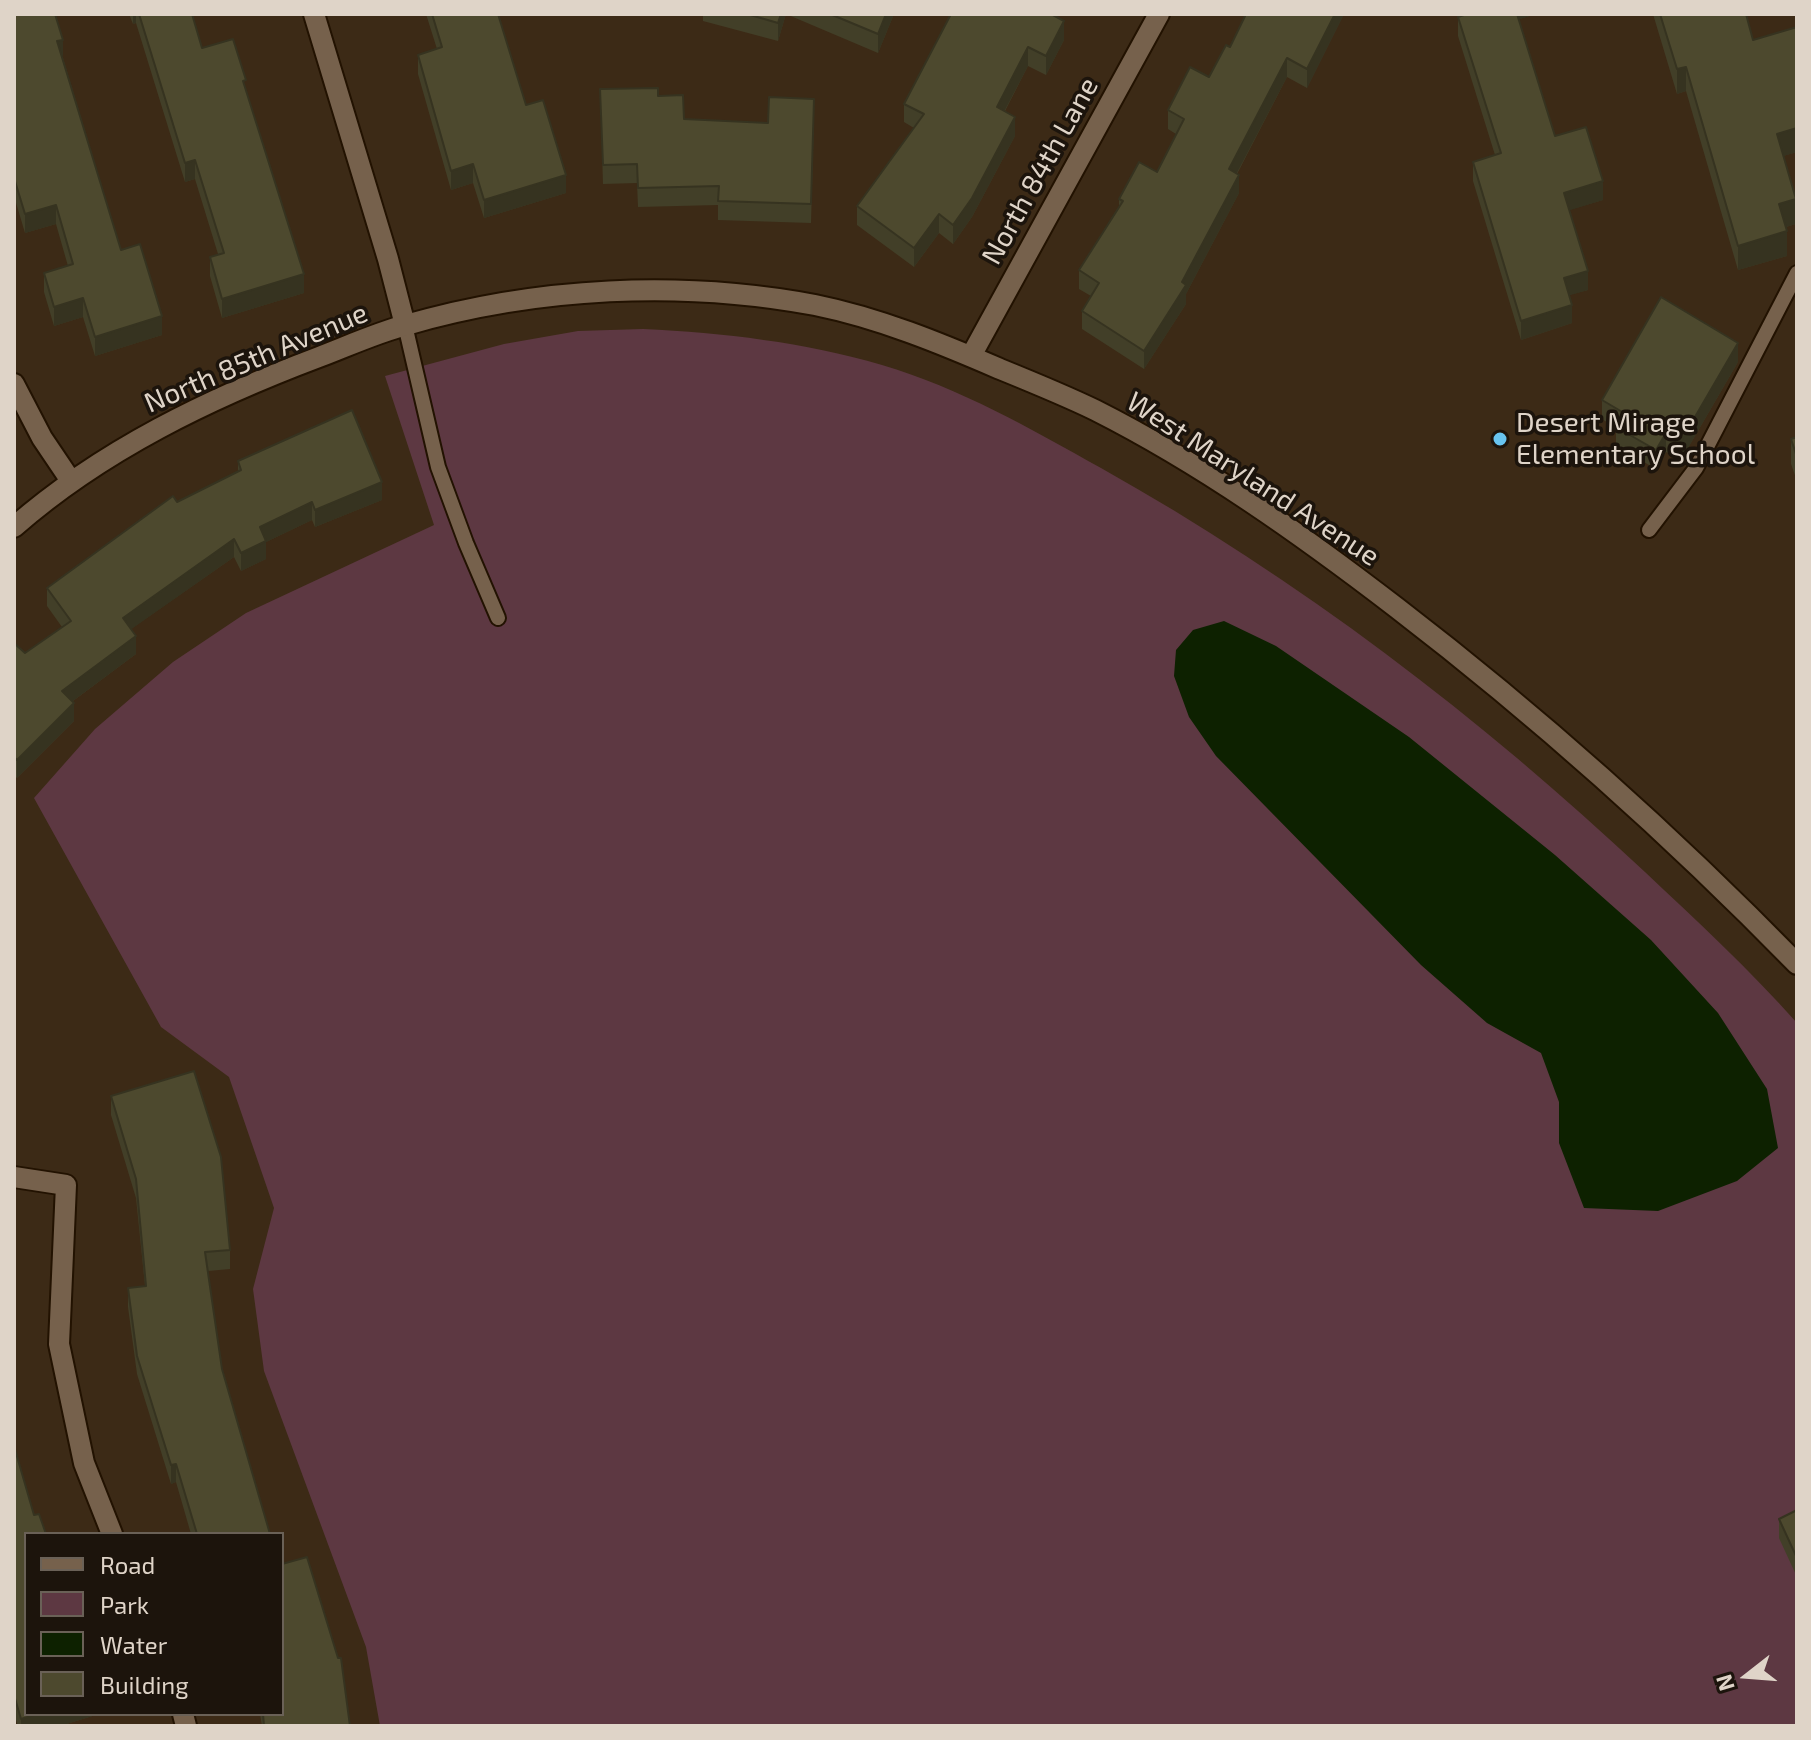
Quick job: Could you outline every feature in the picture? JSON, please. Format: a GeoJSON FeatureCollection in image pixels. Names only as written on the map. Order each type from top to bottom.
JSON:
{"type":"FeatureCollection","features":[{"type":"Feature","properties":{"kind":"street"},"geometry":{"type":"LineString","coordinates":[[314,14],[405,325]]}},
{"type":"Feature","properties":{"kind":"street","name":"North 84th Lane"},"geometry":{"type":"LineString","coordinates":[[971,356],[1159,14]]}},
{"type":"Feature","properties":{"kind":"street","name":"West Maryland Avenue"},"geometry":{"type":"LineString","coordinates":[[405,325],[539,297],[612,292],[713,292],[818,306],[919,335],[1093,409],[1153,443],[1327,555],[1534,716],[1641,812],[1797,964]]}},
{"type":"Feature","properties":{"kind":"street","name":"North 85th Avenue"},"geometry":{"type":"LineString","coordinates":[[14,527],[71,481],[212,401],[405,325]]}},
{"type":"Feature","properties":{"kind":"street"},"geometry":{"type":"LineString","coordinates":[[14,384],[42,438],[71,481]]}},
{"type":"Feature","properties":{"kind":"street"},"geometry":{"type":"LineString","coordinates":[[14,1177],[66,1185],[59,1344],[84,1463],[111,1532]]}},
{"type":"Feature","properties":{"kind":"lane"},"geometry":{"type":"LineString","coordinates":[[1649,530],[1696,468],[1797,273]]}},
{"type":"Feature","properties":{"kind":"lane"},"geometry":{"type":"LineString","coordinates":[[405,325],[438,467],[498,618]]}},
{"type":"Feature","properties":{"kind":"green space"},"geometry":{"type":"Polygon","coordinates":[[[643,329],[734,336],[793,345],[852,357],[911,374],[1022,424],[1174,511],[1317,604],[1453,705],[1582,815],[1684,909],[1797,1023],[1797,1726],[380,1726],[366,1647],[264,1371],[253,1289],[274,1208],[229,1077],[161,1027],[34,798],[95,729],[173,662],[246,613],[434,525],[385,376],[504,344],[578,331],[643,329]]]}},
{"type":"Feature","properties":{"kind":"water"},"geometry":{"type":"Polygon","coordinates":[[[1224,621],[1276,646],[1409,737],[1555,855],[1651,940],[1718,1013],[1767,1089],[1778,1148],[1737,1181],[1658,1211],[1584,1208],[1559,1143],[1559,1102],[1541,1053],[1487,1023],[1421,965],[1216,756],[1189,717],[1174,676],[1176,650],[1193,630],[1224,621]]]}},
{"type":"Feature","properties":{"kind":"building"},"geometry":{"type":"Polygon","coordinates":[[[14,14],[55,14],[63,40],[57,41],[121,250],[140,244],[162,316],[95,337],[83,298],[54,307],[44,273],[73,264],[56,205],[25,214],[14,178],[14,14]]]}},
{"type":"Feature","properties":{"kind":"building"},"geometry":{"type":"Polygon","coordinates":[[[139,14],[192,14],[202,48],[233,39],[246,80],[243,81],[304,274],[222,299],[210,257],[224,253],[195,160],[185,163],[139,14]]]}},
{"type":"Feature","properties":{"kind":"building"},"geometry":{"type":"Polygon","coordinates":[[[432,14],[498,14],[526,105],[543,100],[566,175],[484,200],[473,164],[451,171],[418,55],[442,47],[432,14]]]}},
{"type":"Feature","properties":{"kind":"building"},"geometry":{"type":"Polygon","coordinates":[[[747,14],[781,14],[778,23],[747,14]]]}},
{"type":"Feature","properties":{"kind":"building"},"geometry":{"type":"Polygon","coordinates":[[[830,14],[886,14],[878,34],[830,14]]]}},
{"type":"Feature","properties":{"kind":"building"},"geometry":{"type":"Polygon","coordinates":[[[951,14],[1051,14],[1064,21],[1046,56],[1028,47],[997,107],[1015,117],[972,198],[953,225],[939,214],[914,248],[857,206],[924,114],[904,104],[951,14]]]}},
{"type":"Feature","properties":{"kind":"building"},"geometry":{"type":"Polygon","coordinates":[[[1246,14],[1335,14],[1307,69],[1287,58],[1229,169],[1239,175],[1182,282],[1186,285],[1144,351],[1082,311],[1099,283],[1079,270],[1123,201],[1119,199],[1139,162],[1157,172],[1184,119],[1168,110],[1190,67],[1209,77],[1226,45],[1230,47],[1246,14]]]}},
{"type":"Feature","properties":{"kind":"building"},"geometry":{"type":"Polygon","coordinates":[[[1467,14],[1517,14],[1555,136],[1586,127],[1603,181],[1564,193],[1588,271],[1564,278],[1572,305],[1521,321],[1473,162],[1501,153],[1458,17],[1467,14]]]}},
{"type":"Feature","properties":{"kind":"building"},"geometry":{"type":"Polygon","coordinates":[[[1660,14],[1746,14],[1753,40],[1797,27],[1797,128],[1777,134],[1796,199],[1779,204],[1787,231],[1738,246],[1686,67],[1677,69],[1660,14]]]}},
{"type":"Feature","properties":{"kind":"building"},"geometry":{"type":"Polygon","coordinates":[[[658,88],[658,96],[683,95],[684,119],[768,123],[769,97],[814,99],[811,204],[718,201],[719,186],[638,188],[637,164],[603,165],[600,89],[658,88]]]}},
{"type":"Feature","properties":{"kind":"building"},"geometry":{"type":"Polygon","coordinates":[[[1661,297],[1738,343],[1681,441],[1666,433],[1656,450],[1616,427],[1624,413],[1602,400],[1661,297]]]}},
{"type":"Feature","properties":{"kind":"building"},"geometry":{"type":"Polygon","coordinates":[[[352,410],[382,482],[315,510],[312,502],[260,527],[266,541],[241,553],[234,539],[123,618],[136,636],[62,691],[74,703],[17,760],[14,757],[14,643],[25,653],[71,621],[47,588],[173,496],[177,502],[241,470],[238,461],[352,410]]]}},
{"type":"Feature","properties":{"kind":"building"},"geometry":{"type":"Polygon","coordinates":[[[1797,437],[1797,457],[1791,439],[1797,437]]]}},
{"type":"Feature","properties":{"kind":"building"},"geometry":{"type":"Polygon","coordinates":[[[194,1071],[221,1157],[230,1250],[205,1252],[222,1369],[269,1532],[196,1532],[176,1464],[171,1465],[137,1356],[128,1288],[146,1286],[136,1179],[111,1096],[194,1071]]]}},
{"type":"Feature","properties":{"kind":"building"},"geometry":{"type":"Polygon","coordinates":[[[14,1446],[34,1515],[39,1514],[45,1532],[24,1532],[24,1716],[31,1716],[21,1719],[14,1695],[14,1446]]]}},
{"type":"Feature","properties":{"kind":"building"},"geometry":{"type":"Polygon","coordinates":[[[1797,1510],[1797,1558],[1779,1519],[1797,1510]]]}},
{"type":"Feature","properties":{"kind":"building"},"geometry":{"type":"Polygon","coordinates":[[[307,1557],[338,1658],[341,1658],[350,1726],[264,1726],[263,1716],[284,1716],[284,1563],[307,1557]]]}},
{"type":"Feature","properties":{"kind":"place","name":"Desert Mirage Elementary School"},"geometry":{"type":"Point","coordinates":[1500,439]}}]}
